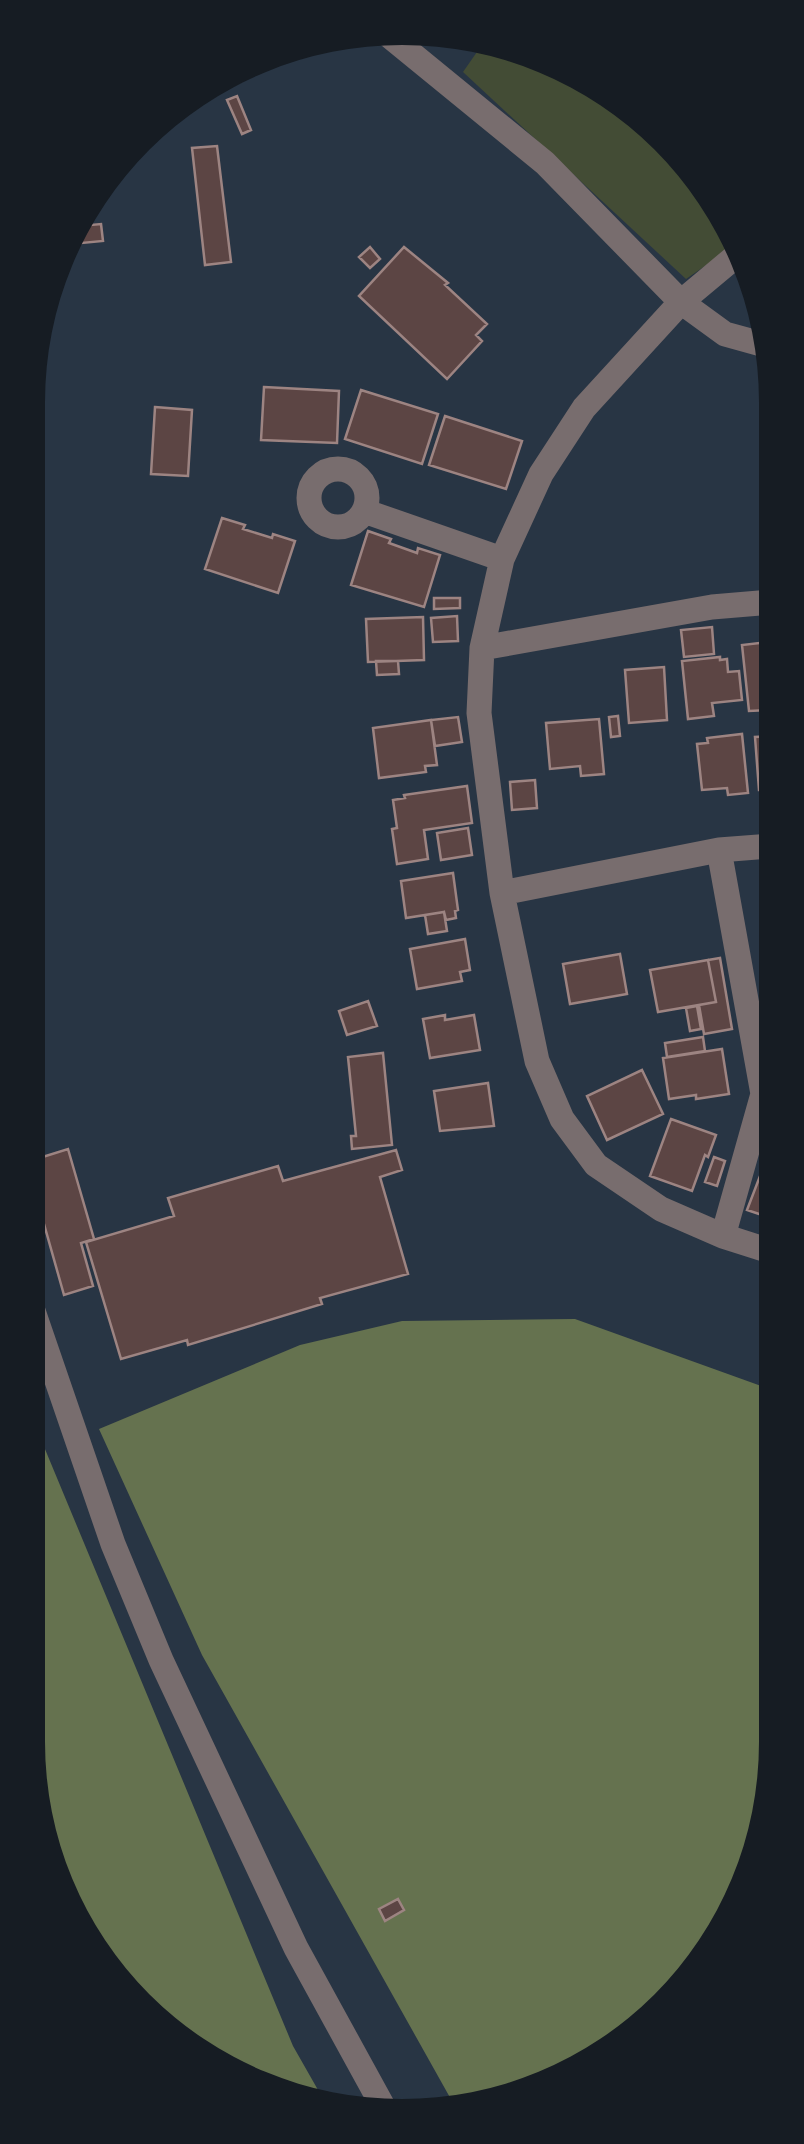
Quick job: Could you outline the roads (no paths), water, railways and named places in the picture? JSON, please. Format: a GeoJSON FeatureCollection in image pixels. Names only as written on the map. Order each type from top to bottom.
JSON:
{"type":"FeatureCollection","features":[{"type":"Feature","properties":{"kind":"street"},"geometry":{"type":"LineString","coordinates":[[401,45],[545,163],[681,302],[725,334],[754,342]]}},
{"type":"Feature","properties":{"kind":"street"},"geometry":{"type":"LineString","coordinates":[[730,261],[681,302],[584,408],[541,474],[502,559],[482,648],[479,713],[502,892],[537,1061],[562,1119],[596,1166],[660,1209],[759,1247]]}},
{"type":"Feature","properties":{"kind":"street"},"geometry":{"type":"LineString","coordinates":[[364,511],[502,559]]}},
{"type":"Feature","properties":{"kind":"street"},"geometry":{"type":"LineString","coordinates":[[482,648],[759,603]]}},
{"type":"Feature","properties":{"kind":"street"},"geometry":{"type":"LineString","coordinates":[[502,892],[719,850],[759,847]]}},
{"type":"Feature","properties":{"kind":"street"},"geometry":{"type":"LineString","coordinates":[[719,850],[759,1058]]}},
{"type":"Feature","properties":{"kind":"street"},"geometry":{"type":"LineString","coordinates":[[723,1236],[759,1117]]}},
{"type":"Feature","properties":{"kind":"street"},"geometry":{"type":"LineString","coordinates":[[45,1344],[112,1544],[161,1660],[296,1948],[378,2098]]}}]}
